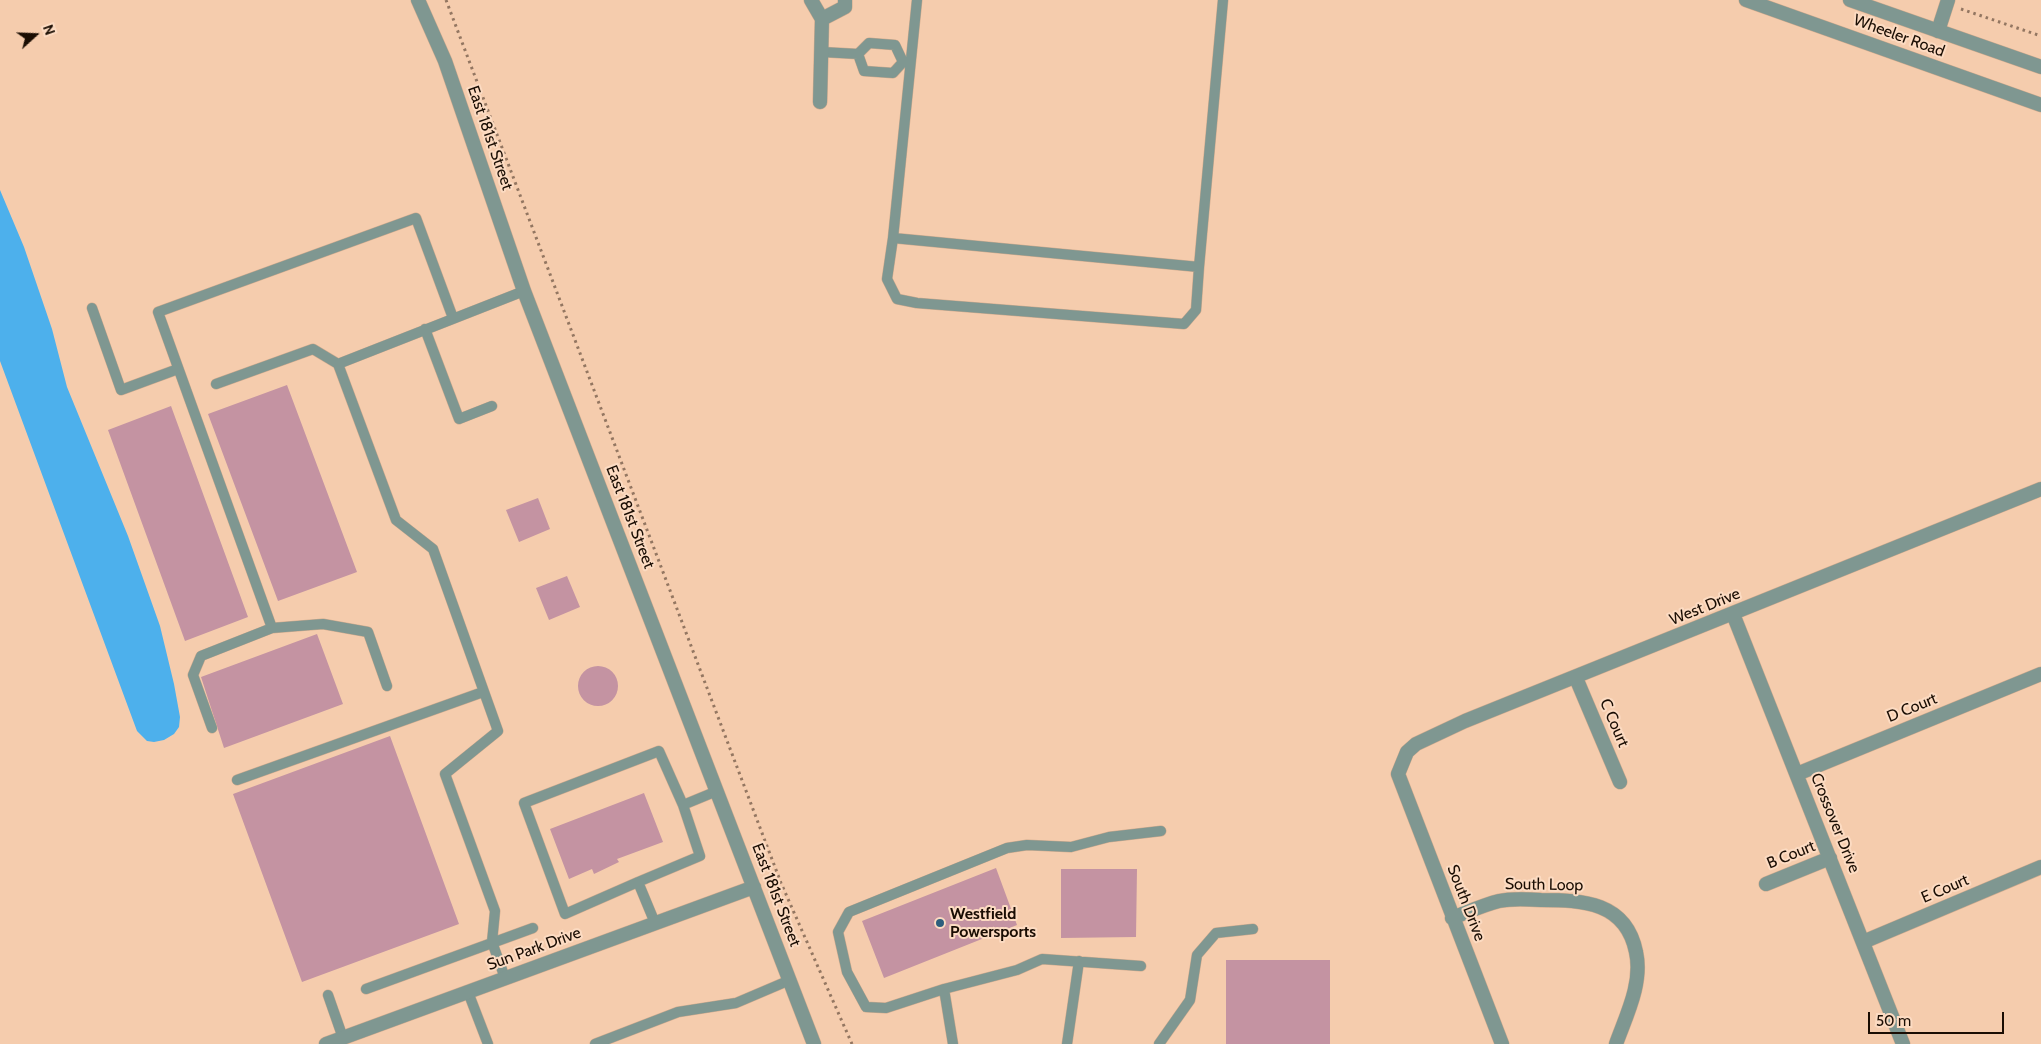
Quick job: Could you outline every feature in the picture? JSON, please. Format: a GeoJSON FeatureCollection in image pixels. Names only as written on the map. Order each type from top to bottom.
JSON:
{"type":"FeatureCollection","features":[{"type":"Feature","properties":{"kind":"street","name":"East 181st Street"},"geometry":{"type":"LineString","coordinates":[[418,0],[445,61],[524,290],[814,1044]]}},
{"type":"Feature","properties":{"kind":"street"},"geometry":{"type":"LineString","coordinates":[[811,0],[822,19],[820,102]]}},
{"type":"Feature","properties":{"kind":"street"},"geometry":{"type":"LineString","coordinates":[[822,19],[845,7],[845,0]]}},
{"type":"Feature","properties":{"kind":"street","name":"Wheeler Road"},"geometry":{"type":"LineString","coordinates":[[1746,0],[2041,105]]}},
{"type":"Feature","properties":{"kind":"street","name":"Wheeler Road"},"geometry":{"type":"LineString","coordinates":[[1850,0],[2041,67]]}},
{"type":"Feature","properties":{"kind":"street"},"geometry":{"type":"LineString","coordinates":[[1938,31],[1947,2]]}},
{"type":"Feature","properties":{"kind":"street","name":"West Drive"},"geometry":{"type":"LineString","coordinates":[[1398,774],[1407,752],[1428,736],[1576,678],[2041,489]]}},
{"type":"Feature","properties":{"kind":"street","name":"Crossover Drive"},"geometry":{"type":"LineString","coordinates":[[1733,614],[1903,1044]]}},
{"type":"Feature","properties":{"kind":"street","name":"D Court"},"geometry":{"type":"LineString","coordinates":[[1796,774],[2041,674]]}},
{"type":"Feature","properties":{"kind":"street","name":"C Court"},"geometry":{"type":"LineString","coordinates":[[1576,678],[1620,782]]}},
{"type":"Feature","properties":{"kind":"street","name":"South Drive"},"geometry":{"type":"LineString","coordinates":[[1398,774],[1502,1044]]}},
{"type":"Feature","properties":{"kind":"street","name":"B Court"},"geometry":{"type":"LineString","coordinates":[[1766,884],[1830,858]]}},
{"type":"Feature","properties":{"kind":"street","name":"E Court"},"geometry":{"type":"LineString","coordinates":[[1863,942],[2041,867]]}},
{"type":"Feature","properties":{"kind":"street","name":"Sun Park Drive"},"geometry":{"type":"LineString","coordinates":[[326,1044],[754,887]]}},
{"type":"Feature","properties":{"kind":"street","name":"South Loop"},"geometry":{"type":"LineString","coordinates":[[1452,918],[1510,899],[1567,900],[1592,904],[1605,908],[1614,914],[1626,927],[1637,953],[1635,990],[1616,1044]]}},
{"type":"Feature","properties":{"kind":"lane"},"geometry":{"type":"LineString","coordinates":[[917,0],[907,62],[888,279],[897,299],[916,303],[1184,324],[1196,310],[1223,0]]}},
{"type":"Feature","properties":{"kind":"lane"},"geometry":{"type":"LineString","coordinates":[[822,52],[858,54],[869,43],[895,45],[907,62]]}},
{"type":"Feature","properties":{"kind":"lane"},"geometry":{"type":"LineString","coordinates":[[858,54],[864,71],[893,73],[907,62]]}},
{"type":"Feature","properties":{"kind":"lane"},"geometry":{"type":"LineString","coordinates":[[272,628],[158,312],[416,218],[453,318]]}},
{"type":"Feature","properties":{"kind":"lane"},"geometry":{"type":"LineString","coordinates":[[893,238],[1199,268]]}},
{"type":"Feature","properties":{"kind":"lane"},"geometry":{"type":"LineString","coordinates":[[338,364],[524,290]]}},
{"type":"Feature","properties":{"kind":"lane"},"geometry":{"type":"LineString","coordinates":[[92,308],[121,390],[178,368]]}},
{"type":"Feature","properties":{"kind":"lane"},"geometry":{"type":"LineString","coordinates":[[425,329],[458,419],[492,406]]}},
{"type":"Feature","properties":{"kind":"lane"},"geometry":{"type":"LineString","coordinates":[[216,384],[313,349],[338,364],[396,520],[433,550],[498,731],[445,774],[496,911],[492,942],[505,978]]}},
{"type":"Feature","properties":{"kind":"lane"},"geometry":{"type":"LineString","coordinates":[[212,728],[193,675],[201,656],[272,628],[324,624],[368,632],[387,686]]}},
{"type":"Feature","properties":{"kind":"lane"},"geometry":{"type":"LineString","coordinates":[[237,780],[483,692]]}},
{"type":"Feature","properties":{"kind":"lane"},"geometry":{"type":"LineString","coordinates":[[659,751],[682,805],[700,856],[565,914],[524,803],[659,751]]}},
{"type":"Feature","properties":{"kind":"lane"},"geometry":{"type":"LineString","coordinates":[[682,805],[717,791]]}},
{"type":"Feature","properties":{"kind":"lane"},"geometry":{"type":"LineString","coordinates":[[1140,966],[1042,959],[1017,970],[944,989],[886,1008],[866,1007],[848,972],[838,932],[849,912],[1007,848],[1027,845],[1071,847],[1109,837],[1161,831]]}},
{"type":"Feature","properties":{"kind":"lane"},"geometry":{"type":"LineString","coordinates":[[638,882],[655,923]]}},
{"type":"Feature","properties":{"kind":"lane"},"geometry":{"type":"LineString","coordinates":[[366,989],[533,928]]}},
{"type":"Feature","properties":{"kind":"lane"},"geometry":{"type":"LineString","coordinates":[[1158,1044],[1190,1000],[1197,955],[1216,933],[1253,929]]}},
{"type":"Feature","properties":{"kind":"lane"},"geometry":{"type":"LineString","coordinates":[[1067,1044],[1079,961]]}},
{"type":"Feature","properties":{"kind":"lane"},"geometry":{"type":"LineString","coordinates":[[595,1044],[678,1012],[736,1003],[790,980]]}},
{"type":"Feature","properties":{"kind":"lane"},"geometry":{"type":"LineString","coordinates":[[944,989],[953,1044]]}},
{"type":"Feature","properties":{"kind":"lane"},"geometry":{"type":"LineString","coordinates":[[468,992],[488,1044]]}},
{"type":"Feature","properties":{"kind":"lane"},"geometry":{"type":"LineString","coordinates":[[328,995],[343,1038]]}},
{"type":"Feature","properties":{"kind":"path"},"geometry":{"type":"LineString","coordinates":[[446,0],[782,882],[852,1044]]}},
{"type":"Feature","properties":{"kind":"path"},"geometry":{"type":"LineString","coordinates":[[1947,2],[2041,36]]}},
{"type":"Feature","properties":{"kind":"water"},"geometry":{"type":"Polygon","coordinates":[[[0,190],[24,247],[52,329],[67,387],[128,536],[160,626],[180,717],[179,727],[174,734],[164,740],[147,741],[137,731],[0,361],[0,190]]]}},
{"type":"Feature","properties":{"kind":"building"},"geometry":{"type":"Polygon","coordinates":[[[287,385],[357,572],[278,601],[208,414],[287,385]]]}},
{"type":"Feature","properties":{"kind":"building"},"geometry":{"type":"Polygon","coordinates":[[[171,406],[248,617],[185,641],[108,430],[171,406]]]}},
{"type":"Feature","properties":{"kind":"building"},"geometry":{"type":"Polygon","coordinates":[[[538,498],[550,529],[519,542],[506,510],[538,498]]]}},
{"type":"Feature","properties":{"kind":"building"},"geometry":{"type":"Polygon","coordinates":[[[567,576],[580,607],[549,620],[536,588],[567,576]]]}},
{"type":"Feature","properties":{"kind":"building"},"geometry":{"type":"Polygon","coordinates":[[[317,634],[343,704],[224,748],[201,677],[317,634]]]}},
{"type":"Feature","properties":{"kind":"building"},"geometry":{"type":"Polygon","coordinates":[[[598,666],[612,672],[618,686],[612,700],[598,706],[584,700],[578,686],[584,672],[598,666]]]}},
{"type":"Feature","properties":{"kind":"building"},"geometry":{"type":"Polygon","coordinates":[[[390,736],[459,924],[302,982],[233,794],[390,736]]]}},
{"type":"Feature","properties":{"kind":"building"},"geometry":{"type":"Polygon","coordinates":[[[644,793],[663,842],[617,859],[619,862],[594,874],[592,869],[569,879],[550,829],[644,793]]]}},
{"type":"Feature","properties":{"kind":"building","name":"Westfield Powersports"},"geometry":{"type":"Polygon","coordinates":[[[996,868],[1017,925],[884,978],[862,921],[996,868]]]}},
{"type":"Feature","properties":{"kind":"building","name":"Westfield Powersports"},"geometry":{"type":"Polygon","coordinates":[[[1061,869],[1137,869],[1136,937],[1061,938],[1061,869]]]}},
{"type":"Feature","properties":{"kind":"building"},"geometry":{"type":"Polygon","coordinates":[[[1226,960],[1330,960],[1330,1044],[1226,1044],[1226,960]]]}},
{"type":"Feature","properties":{"kind":"place","name":"Westfield Powersports"},"geometry":{"type":"Point","coordinates":[940,923]}}]}
